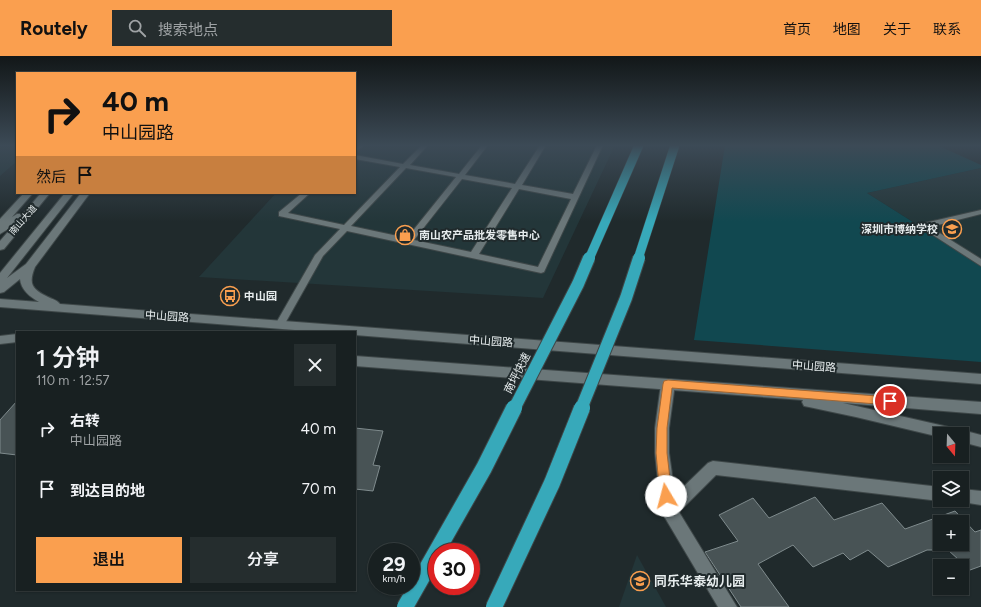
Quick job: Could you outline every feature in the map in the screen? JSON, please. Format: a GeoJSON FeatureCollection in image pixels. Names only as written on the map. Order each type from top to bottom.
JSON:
{"type":"FeatureCollection","features":[{"type":"Feature","properties":{"kind":"highway","name":"南坪快速"},"geometry":{"type":"LineString","coordinates":[[405,607],[484,468],[578,284],[628,171]]}},
{"type":"Feature","properties":{"kind":"highway"},"geometry":{"type":"LineString","coordinates":[[494,607],[552,483],[623,305],[667,171]]}},
{"type":"Feature","properties":{"kind":"main road"},"geometry":{"type":"LineString","coordinates":[[0,226],[28,194]]}},
{"type":"Feature","properties":{"kind":"main road"},"geometry":{"type":"LineString","coordinates":[[0,231],[38,203],[42,194]]}},
{"type":"Feature","properties":{"kind":"main road","name":"南山大道"},"geometry":{"type":"LineString","coordinates":[[0,247],[45,194]]}},
{"type":"Feature","properties":{"kind":"main road","name":"南山大道"},"geometry":{"type":"LineString","coordinates":[[0,280],[69,194]]}},
{"type":"Feature","properties":{"kind":"main road"},"geometry":{"type":"LineString","coordinates":[[73,209],[76,194]]}},
{"type":"Feature","properties":{"kind":"main road"},"geometry":{"type":"LineString","coordinates":[[67,309],[44,301],[26,286],[25,277],[30,266],[85,194]]}},
{"type":"Feature","properties":{"kind":"main road"},"geometry":{"type":"LineString","coordinates":[[0,289],[30,266]]}},
{"type":"Feature","properties":{"kind":"main road","name":"中山园路"},"geometry":{"type":"LineString","coordinates":[[0,303],[981,379]]}},
{"type":"Feature","properties":{"kind":"main road"},"geometry":{"type":"LineString","coordinates":[[0,331],[16,333]]}},
{"type":"Feature","properties":{"kind":"main road"},"geometry":{"type":"LineString","coordinates":[[0,340],[16,338]]}},
{"type":"Feature","properties":{"kind":"main road"},"geometry":{"type":"LineString","coordinates":[[356,360],[981,408]]}},
{"type":"Feature","properties":{"kind":"main road"},"geometry":{"type":"LineString","coordinates":[[668,384],[662,428],[662,453],[669,511],[728,607]]}},
{"type":"Feature","properties":{"kind":"main road"},"geometry":{"type":"LineString","coordinates":[[739,389],[856,411],[933,429]]}},
{"type":"Feature","properties":{"kind":"main road"},"geometry":{"type":"LineString","coordinates":[[969,438],[981,441]]}},
{"type":"Feature","properties":{"kind":"main road"},"geometry":{"type":"LineString","coordinates":[[669,511],[713,468],[933,493]]}},
{"type":"Feature","properties":{"kind":"main road"},"geometry":{"type":"LineString","coordinates":[[969,497],[981,498]]}},
{"type":"Feature","properties":{"kind":"lane"},"geometry":{"type":"LineString","coordinates":[[280,325],[319,255],[400,171]]}},
{"type":"Feature","properties":{"kind":"lane"},"geometry":{"type":"LineString","coordinates":[[431,171],[575,198]]}},
{"type":"Feature","properties":{"kind":"lane"},"geometry":{"type":"LineString","coordinates":[[409,241],[464,171]]}},
{"type":"Feature","properties":{"kind":"lane"},"geometry":{"type":"LineString","coordinates":[[474,255],[527,171]]}},
{"type":"Feature","properties":{"kind":"lane"},"geometry":{"type":"LineString","coordinates":[[305,194],[282,214],[541,270],[588,171]]}},
{"type":"Feature","properties":{"kind":"lane"},"geometry":{"type":"LineString","coordinates":[[981,212],[923,226],[981,263]]}},
{"type":"Feature","properties":{"kind":"shaded area"},"geometry":{"type":"Polygon","coordinates":[[[0,171],[6,171],[0,176],[0,171]]]}},
{"type":"Feature","properties":{"kind":"shaded area","name":"南山农产品批发零售中心"},"geometry":{"type":"Polygon","coordinates":[[[356,171],[603,171],[543,298],[199,277],[275,194],[356,194],[356,171]]]}},
{"type":"Feature","properties":{"kind":"shaded area"},"geometry":{"type":"Polygon","coordinates":[[[721,171],[969,171],[867,193],[981,265],[981,362],[694,340],[721,171]]]}},
{"type":"Feature","properties":{"kind":"shaded area","name":"深圳市博纳学校"},"geometry":{"type":"Polygon","coordinates":[[[969,171],[981,171],[981,265],[867,193],[969,171]]]}},
{"type":"Feature","properties":{"kind":"shaded area","name":"同乐华泰幼儿园"},"geometry":{"type":"Polygon","coordinates":[[[637,555],[666,607],[619,607],[637,555]]]}},
{"type":"Feature","properties":{"kind":"building"},"geometry":{"type":"Polygon","coordinates":[[[16,402],[16,455],[0,453],[0,420],[16,402]]]}},
{"type":"Feature","properties":{"kind":"building"},"geometry":{"type":"Polygon","coordinates":[[[356,428],[383,431],[373,465],[380,466],[373,491],[356,489],[356,428]]]}},
{"type":"Feature","properties":{"kind":"building"},"geometry":{"type":"Polygon","coordinates":[[[815,497],[834,520],[882,503],[905,529],[933,519],[933,550],[927,550],[888,567],[868,550],[850,560],[843,553],[813,567],[793,545],[758,564],[789,607],[741,607],[705,552],[738,541],[719,515],[753,498],[769,518],[815,497]]]}},
{"type":"Feature","properties":{"kind":"building"},"geometry":{"type":"Polygon","coordinates":[[[955,511],[959,515],[944,515],[955,511]]]}},
{"type":"Feature","properties":{"kind":"building"},"geometry":{"type":"Polygon","coordinates":[[[969,526],[975,532],[981,530],[981,566],[970,570],[969,559],[958,559],[949,551],[969,551],[969,526]]]}},
{"type":"Feature","properties":{"kind":"place","name":"深圳市博纳学校"},"geometry":{"type":"Point","coordinates":[952,229]}},
{"type":"Feature","properties":{"kind":"place","name":"南山农产品批发零售中心"},"geometry":{"type":"Point","coordinates":[405,235]}},
{"type":"Feature","properties":{"kind":"place","name":"中山园"},"geometry":{"type":"Point","coordinates":[230,296]}},
{"type":"Feature","properties":{"kind":"place","name":"同乐华泰幼儿园"},"geometry":{"type":"Point","coordinates":[640,581]}},
{"type":"Feature","properties":{"kind":"route"},"geometry":{"type":"LineString","coordinates":[[666,496],[662,453],[662,428],[668,384],[890,401]]}}]}
